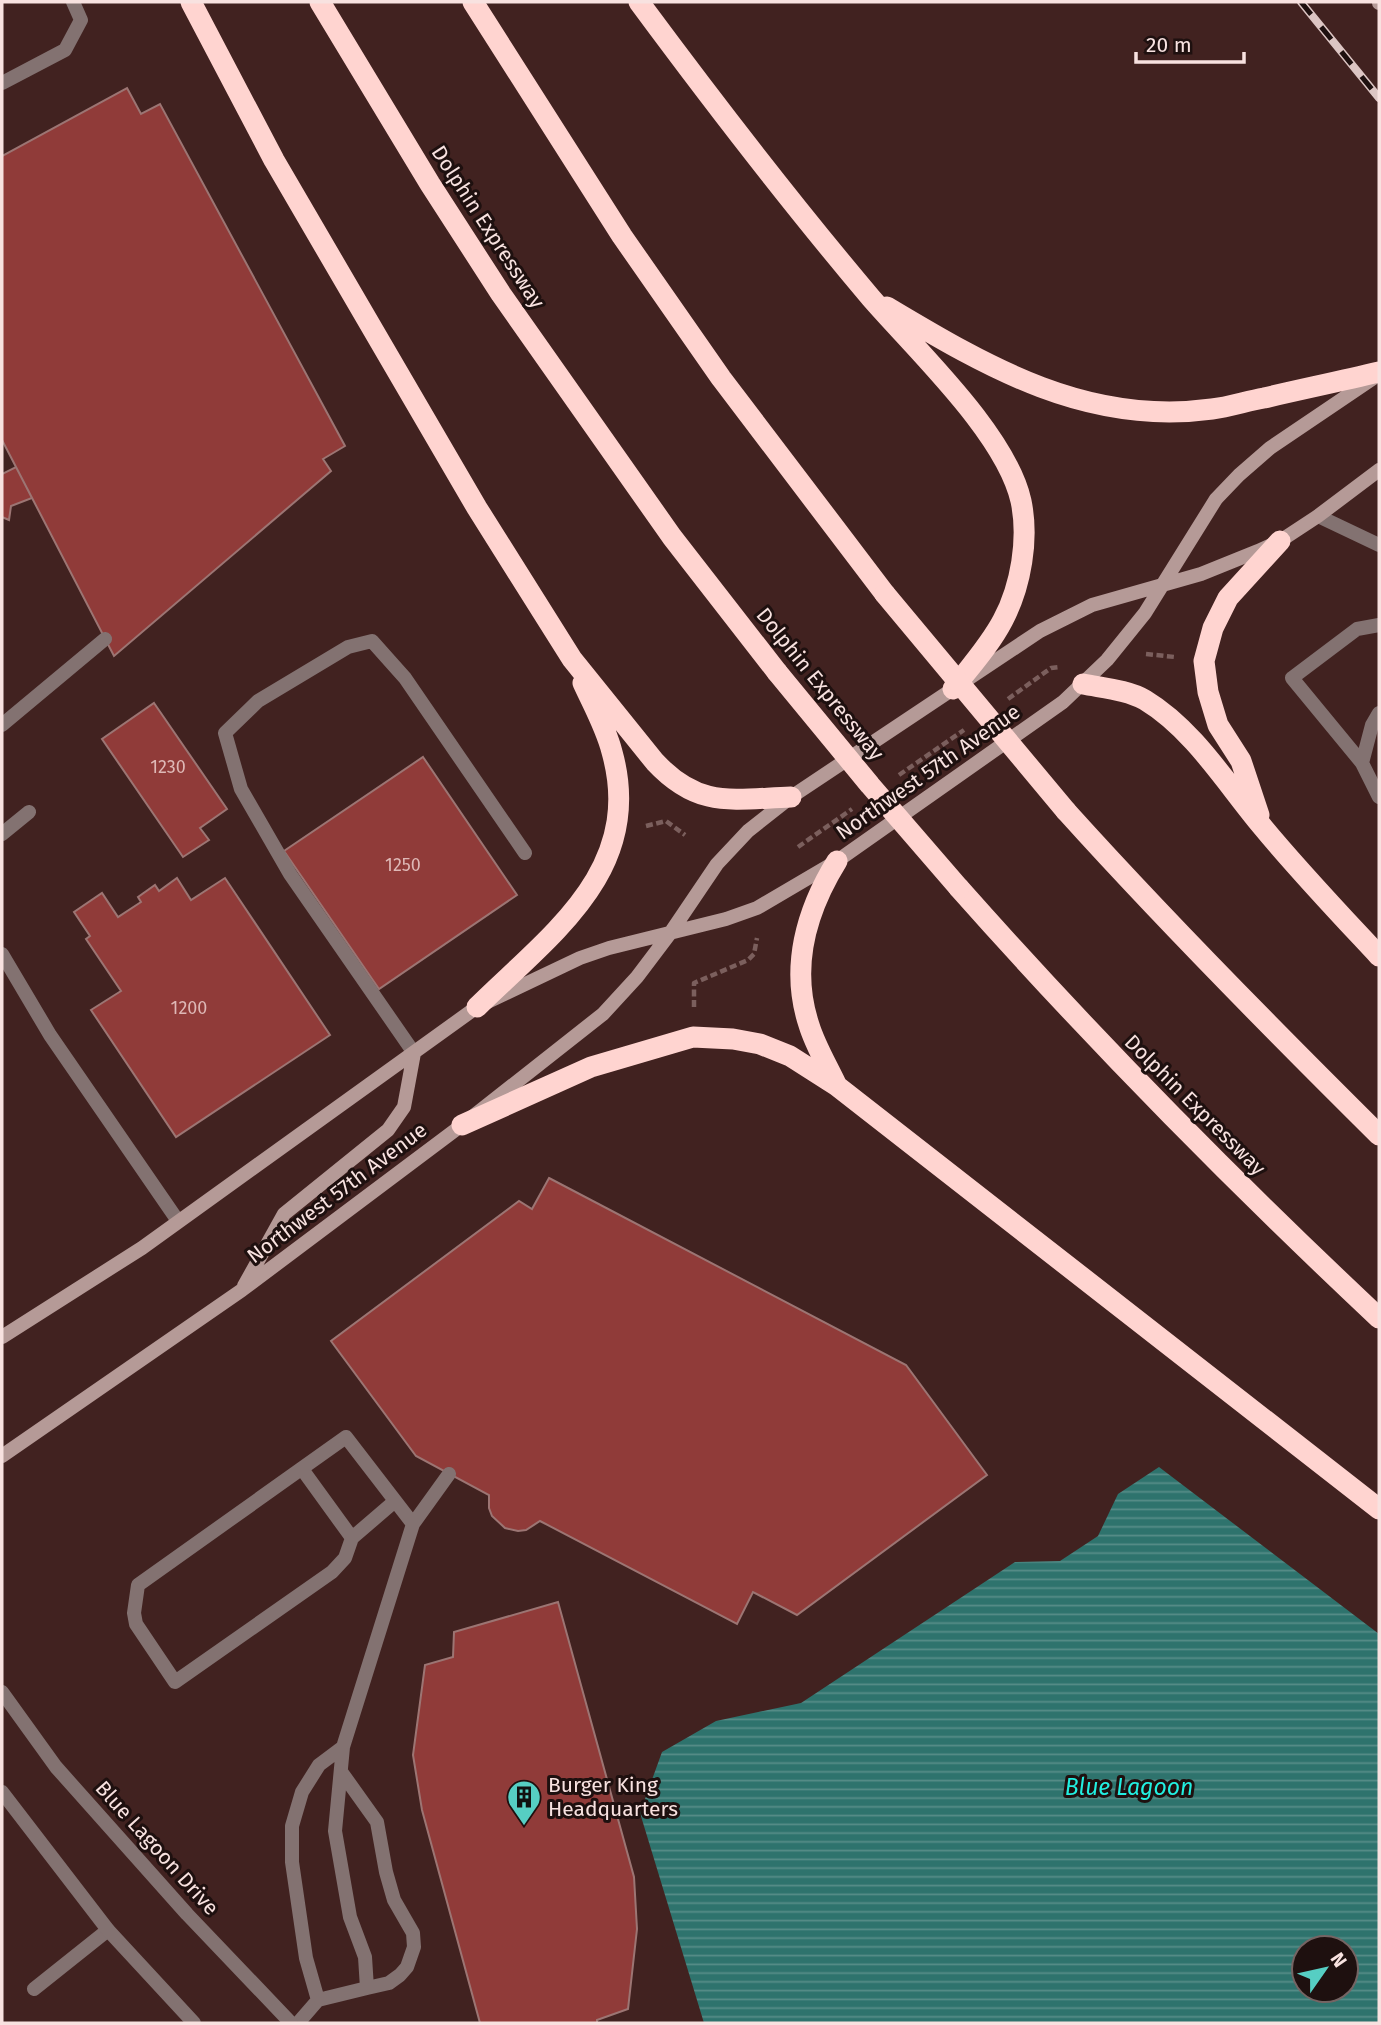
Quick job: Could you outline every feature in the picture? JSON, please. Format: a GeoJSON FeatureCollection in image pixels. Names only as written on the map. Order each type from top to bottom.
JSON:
{"type":"FeatureCollection","features":[{"type":"Feature","properties":{"kind":"highway"},"geometry":{"type":"LineString","coordinates":[[191,2],[274,160],[477,508],[572,659],[655,762],[690,790],[709,798],[791,797]]}},
{"type":"Feature","properties":{"kind":"highway","name":"Dolphin Expressway"},"geometry":{"type":"LineString","coordinates":[[320,2],[500,294],[672,537],[777,672],[958,888],[1109,1053],[1298,1242],[1379,1318]]}},
{"type":"Feature","properties":{"kind":"highway"},"geometry":{"type":"LineString","coordinates":[[473,2],[622,236],[721,378],[885,594],[1066,811],[1221,977],[1379,1135]]}},
{"type":"Feature","properties":{"kind":"highway"},"geometry":{"type":"LineString","coordinates":[[639,2],[724,114],[871,297],[982,426],[1002,455],[1014,480],[1021,503],[1023,555],[1016,587],[1003,620],[953,689]]}},
{"type":"Feature","properties":{"kind":"highway"},"geometry":{"type":"LineString","coordinates":[[871,297],[954,348],[1009,376],[1060,395],[1114,408],[1158,412],[1212,409],[1379,373]]}},
{"type":"Feature","properties":{"kind":"highway"},"geometry":{"type":"LineString","coordinates":[[1263,827],[1241,761],[1218,725],[1208,692],[1204,661],[1213,628],[1228,598],[1280,541]]}},
{"type":"Feature","properties":{"kind":"highway"},"geometry":{"type":"LineString","coordinates":[[477,1007],[578,907],[610,855],[618,819],[619,799],[612,751],[572,659]]}},
{"type":"Feature","properties":{"kind":"highway"},"geometry":{"type":"LineString","coordinates":[[1083,684],[1143,699],[1166,715],[1192,740],[1263,827],[1379,956]]}},
{"type":"Feature","properties":{"kind":"highway"},"geometry":{"type":"LineString","coordinates":[[836,861],[821,887],[810,917],[803,945],[799,981],[809,1028],[837,1086]]}},
{"type":"Feature","properties":{"kind":"highway"},"geometry":{"type":"LineString","coordinates":[[462,1125],[591,1067],[693,1037],[733,1039],[760,1044],[790,1056],[837,1086],[1379,1509]]}},
{"type":"Feature","properties":{"kind":"main road","name":"Northwest 57th Avenue"},"geometry":{"type":"LineString","coordinates":[[2,1337],[142,1248],[477,1007],[580,958],[758,908],[836,861],[1063,702],[1126,638],[1166,583],[1211,507],[1239,475],[1270,448],[1379,373]]}},
{"type":"Feature","properties":{"kind":"main road"},"geometry":{"type":"LineString","coordinates":[[1166,583],[1232,563],[1280,541],[1379,470]]}},
{"type":"Feature","properties":{"kind":"main road","name":"Northwest 57th Avenue"},"geometry":{"type":"LineString","coordinates":[[2,1456],[242,1290],[462,1125],[603,1014],[637,977],[717,864],[748,831],[791,797],[1062,619],[1092,605],[1166,583]]}},
{"type":"Feature","properties":{"kind":"main road"},"geometry":{"type":"LineString","coordinates":[[242,1290],[284,1214],[388,1130],[404,1107],[414,1053]]}},
{"type":"Feature","properties":{"kind":"street"},"geometry":{"type":"LineString","coordinates":[[2,83],[65,50],[81,20],[74,2]]}},
{"type":"Feature","properties":{"kind":"street"},"geometry":{"type":"LineString","coordinates":[[1318,516],[1379,545]]}},
{"type":"Feature","properties":{"kind":"street"},"geometry":{"type":"LineString","coordinates":[[1379,625],[1357,629],[1292,678],[1362,763],[1379,797]]}},
{"type":"Feature","properties":{"kind":"street"},"geometry":{"type":"LineString","coordinates":[[2,725],[105,639]]}},
{"type":"Feature","properties":{"kind":"street"},"geometry":{"type":"LineString","coordinates":[[414,1053],[290,874],[240,789],[225,733],[258,701],[348,647],[372,641],[405,678],[525,853]]}},
{"type":"Feature","properties":{"kind":"street"},"geometry":{"type":"LineString","coordinates":[[1362,763],[1372,725],[1379,713]]}},
{"type":"Feature","properties":{"kind":"street"},"geometry":{"type":"LineString","coordinates":[[2,834],[29,812]]}},
{"type":"Feature","properties":{"kind":"street"},"geometry":{"type":"LineString","coordinates":[[2,954],[50,1035],[178,1221]]}},
{"type":"Feature","properties":{"kind":"street"},"geometry":{"type":"LineString","coordinates":[[395,1501],[352,1538],[345,1558],[332,1572],[175,1682],[136,1624],[134,1613],[138,1585],[346,1437],[413,1524]]}},
{"type":"Feature","properties":{"kind":"street"},"geometry":{"type":"LineString","coordinates":[[302,1469],[352,1538]]}},
{"type":"Feature","properties":{"kind":"street"},"geometry":{"type":"LineString","coordinates":[[368,1988],[365,1958],[350,1917],[335,1830],[343,1747],[413,1524],[449,1474]]}},
{"type":"Feature","properties":{"kind":"street","name":"Blue Lagoon Drive"},"geometry":{"type":"LineString","coordinates":[[2,1692],[56,1767],[187,1914],[291,2023]]}},
{"type":"Feature","properties":{"kind":"street"},"geometry":{"type":"LineString","coordinates":[[318,2000],[306,1958],[292,1862],[292,1826],[302,1792],[319,1765],[343,1747]]}},
{"type":"Feature","properties":{"kind":"street"},"geometry":{"type":"LineString","coordinates":[[298,2023],[318,2000],[389,1983],[407,1967],[414,1947],[413,1933],[394,1899],[386,1872],[377,1822],[342,1773]]}},
{"type":"Feature","properties":{"kind":"street"},"geometry":{"type":"LineString","coordinates":[[2,1792],[108,1930],[194,2023]]}},
{"type":"Feature","properties":{"kind":"street"},"geometry":{"type":"LineString","coordinates":[[34,1989],[108,1930]]}},
{"type":"Feature","properties":{"kind":"path"},"geometry":{"type":"LineString","coordinates":[[1146,654],[1175,657]]}},
{"type":"Feature","properties":{"kind":"path"},"geometry":{"type":"LineString","coordinates":[[1007,699],[1051,668],[1064,666]]}},
{"type":"Feature","properties":{"kind":"path"},"geometry":{"type":"LineString","coordinates":[[897,777],[974,723]]}},
{"type":"Feature","properties":{"kind":"path"},"geometry":{"type":"LineString","coordinates":[[798,847],[853,808]]}},
{"type":"Feature","properties":{"kind":"path"},"geometry":{"type":"LineString","coordinates":[[641,827],[666,821],[685,835]]}},
{"type":"Feature","properties":{"kind":"path"},"geometry":{"type":"LineString","coordinates":[[793,840],[803,854]]}},
{"type":"Feature","properties":{"kind":"path"},"geometry":{"type":"LineString","coordinates":[[694,1017],[694,983],[748,960],[754,954],[757,938]]}},
{"type":"Feature","properties":{"kind":"water","name":"Blue Lagoon"},"geometry":{"type":"Polygon","coordinates":[[[1159,1467],[1379,1634],[1379,2023],[704,2023],[640,1813],[662,1752],[716,1721],[801,1703],[1015,1562],[1060,1561],[1098,1536],[1118,1494],[1159,1467]]]}},
{"type":"Feature","properties":{"kind":"building"},"geometry":{"type":"Polygon","coordinates":[[[127,88],[141,114],[160,104],[345,446],[323,459],[331,471],[114,656],[2,440],[2,156],[127,88]]]}},
{"type":"Feature","properties":{"kind":"building"},"geometry":{"type":"Polygon","coordinates":[[[16,467],[32,498],[11,506],[9,520],[2,517],[2,474],[16,467]]]}},
{"type":"Feature","properties":{"kind":"building"},"geometry":{"type":"Polygon","coordinates":[[[154,703],[227,809],[200,828],[209,840],[183,857],[102,739],[154,703]]]}},
{"type":"Feature","properties":{"kind":"building"},"geometry":{"type":"Polygon","coordinates":[[[423,757],[517,895],[379,989],[284,851],[423,757]]]}},
{"type":"Feature","properties":{"kind":"building"},"geometry":{"type":"Polygon","coordinates":[[[177,878],[191,900],[225,878],[330,1035],[176,1137],[91,1010],[121,991],[86,939],[90,936],[74,912],[102,893],[118,917],[141,902],[138,897],[155,885],[159,891],[177,878]]]}},
{"type":"Feature","properties":{"kind":"building"},"geometry":{"type":"Polygon","coordinates":[[[549,1178],[906,1365],[987,1475],[797,1615],[753,1592],[737,1624],[540,1521],[526,1530],[505,1528],[492,1516],[489,1495],[416,1456],[331,1341],[519,1201],[532,1209],[549,1178]]]}},
{"type":"Feature","properties":{"kind":"building","name":"Burger King Headquarters"},"geometry":{"type":"Polygon","coordinates":[[[558,1602],[634,1877],[637,1929],[628,2009],[597,2020],[597,2023],[480,2023],[422,1810],[413,1755],[425,1665],[453,1657],[454,1632],[558,1602]]]}},
{"type":"Feature","properties":{"kind":"railway"},"geometry":{"type":"LineString","coordinates":[[1301,2],[1379,98]]}},
{"type":"Feature","properties":{"kind":"place","name":"Burger King Headquarters"},"geometry":{"type":"Point","coordinates":[524,1827]}}]}
